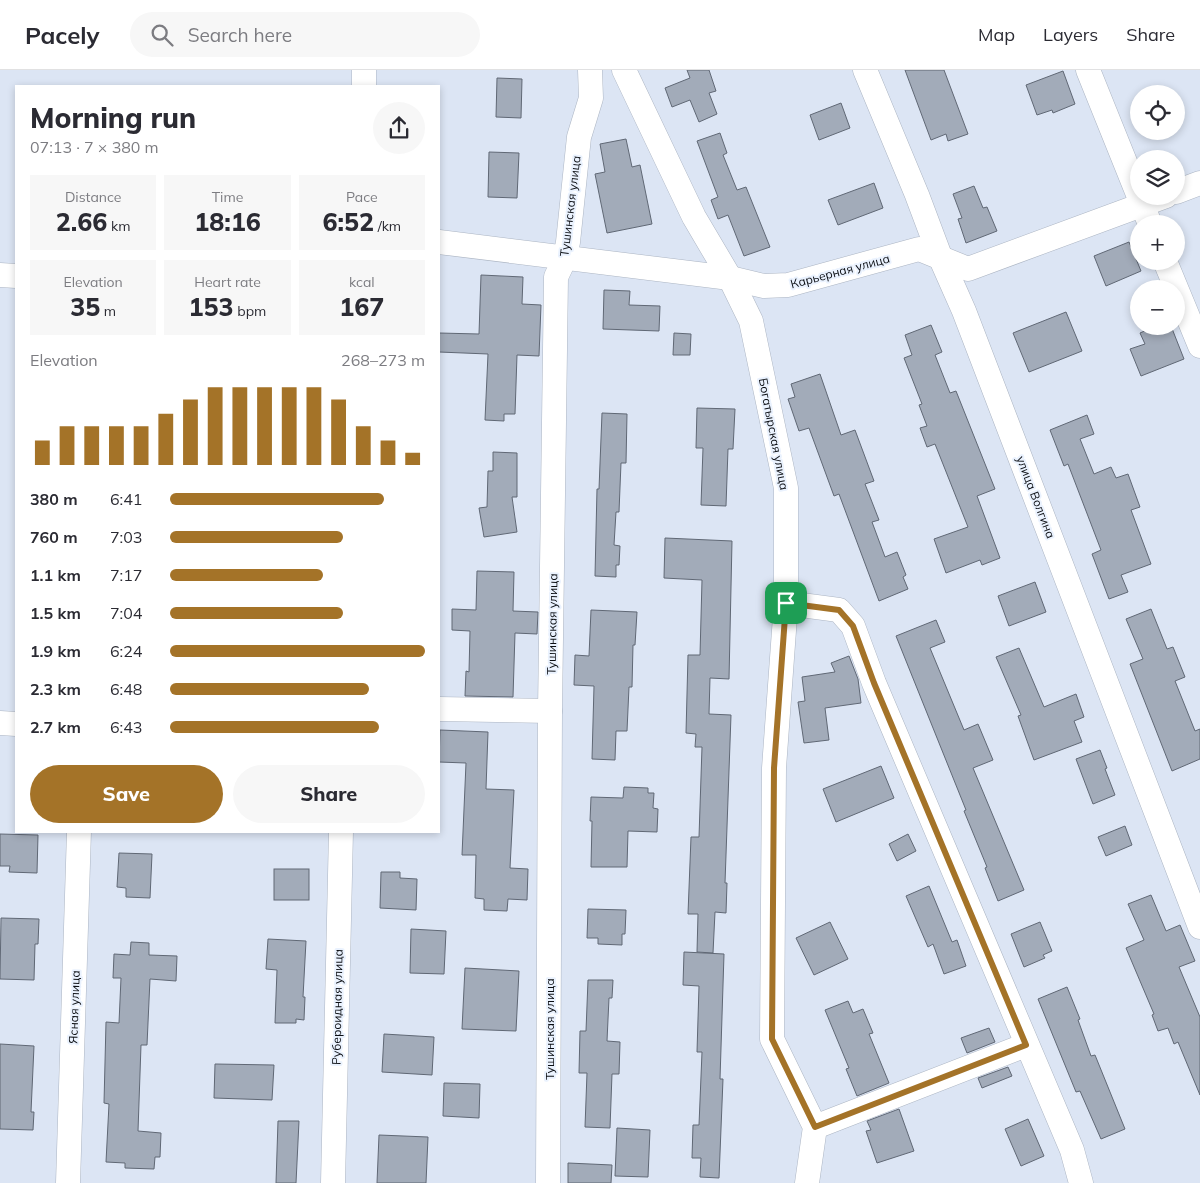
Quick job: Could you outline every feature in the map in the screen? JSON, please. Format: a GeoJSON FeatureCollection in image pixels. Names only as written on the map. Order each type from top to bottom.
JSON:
{"type":"FeatureCollection","features":[{"type":"Feature","properties":{"kind":"street"},"geometry":{"type":"LineString","coordinates":[[364,70],[364,85]]}},
{"type":"Feature","properties":{"kind":"street","name":"Тушинская улица"},"geometry":{"type":"LineString","coordinates":[[548,1183],[550,711],[556,277],[565,258],[579,136],[591,98],[590,70]]}},
{"type":"Feature","properties":{"kind":"street","name":"Богатырская улица"},"geometry":{"type":"LineString","coordinates":[[624,70],[694,217],[730,278],[751,321],[786,488],[786,603],[774,768],[772,1039],[815,1127]]}},
{"type":"Feature","properties":{"kind":"street","name":"улица Волгина"},"geometry":{"type":"LineString","coordinates":[[865,70],[917,194],[941,259],[964,311],[1200,927]]}},
{"type":"Feature","properties":{"kind":"street"},"geometry":{"type":"LineString","coordinates":[[1088,70],[1146,215]]}},
{"type":"Feature","properties":{"kind":"street"},"geometry":{"type":"LineString","coordinates":[[1185,189],[1200,183]]}},
{"type":"Feature","properties":{"kind":"street","name":"Карьерная улица"},"geometry":{"type":"LineString","coordinates":[[1146,215],[1157,205]]}},
{"type":"Feature","properties":{"kind":"street","name":"Карьерная улица"},"geometry":{"type":"LineString","coordinates":[[440,242],[730,278],[764,286],[788,286],[919,249],[968,269],[1130,220]]}},
{"type":"Feature","properties":{"kind":"street"},"geometry":{"type":"LineString","coordinates":[[1169,270],[1200,346]]}},
{"type":"Feature","properties":{"kind":"street"},"geometry":{"type":"LineString","coordinates":[[0,275],[15,276]]}},
{"type":"Feature","properties":{"kind":"street"},"geometry":{"type":"LineString","coordinates":[[786,603],[839,610],[853,626],[878,692],[1072,1150],[1082,1183]]}},
{"type":"Feature","properties":{"kind":"street"},"geometry":{"type":"LineString","coordinates":[[440,709],[550,711]]}},
{"type":"Feature","properties":{"kind":"street"},"geometry":{"type":"LineString","coordinates":[[0,723],[15,724]]}},
{"type":"Feature","properties":{"kind":"street","name":"Ясная улица"},"geometry":{"type":"LineString","coordinates":[[68,1183],[80,833]]}},
{"type":"Feature","properties":{"kind":"street","name":"Рубероидная улица"},"geometry":{"type":"LineString","coordinates":[[333,1183],[341,833]]}},
{"type":"Feature","properties":{"kind":"street"},"geometry":{"type":"LineString","coordinates":[[807,1183],[815,1127],[1026,1045]]}},
{"type":"Feature","properties":{"kind":"building"},"geometry":{"type":"Polygon","coordinates":[[[687,70],[709,70],[716,91],[709,93],[717,114],[699,122],[690,100],[672,107],[665,88],[690,78],[687,70]]]}},
{"type":"Feature","properties":{"kind":"building"},"geometry":{"type":"Polygon","coordinates":[[[905,70],[944,70],[968,134],[948,141],[946,134],[931,140],[905,70]]]}},
{"type":"Feature","properties":{"kind":"building"},"geometry":{"type":"Polygon","coordinates":[[[1063,71],[1075,104],[1053,113],[1052,110],[1037,115],[1026,85],[1063,71]]]}},
{"type":"Feature","properties":{"kind":"building"},"geometry":{"type":"Polygon","coordinates":[[[497,78],[522,79],[521,118],[496,117],[497,78]]]}},
{"type":"Feature","properties":{"kind":"building"},"geometry":{"type":"Polygon","coordinates":[[[841,103],[850,128],[819,140],[810,115],[841,103]]]}},
{"type":"Feature","properties":{"kind":"building"},"geometry":{"type":"Polygon","coordinates":[[[720,133],[727,153],[723,155],[737,190],[746,187],[770,247],[744,256],[728,215],[718,219],[711,200],[718,197],[697,141],[720,133]]]}},
{"type":"Feature","properties":{"kind":"building"},"geometry":{"type":"Polygon","coordinates":[[[626,139],[632,167],[640,165],[652,224],[607,233],[595,174],[605,172],[600,144],[626,139]]]}},
{"type":"Feature","properties":{"kind":"building"},"geometry":{"type":"Polygon","coordinates":[[[489,152],[519,153],[517,198],[488,197],[489,152]]]}},
{"type":"Feature","properties":{"kind":"building"},"geometry":{"type":"Polygon","coordinates":[[[874,183],[883,208],[838,225],[828,200],[874,183]]]}},
{"type":"Feature","properties":{"kind":"building"},"geometry":{"type":"Polygon","coordinates":[[[974,186],[983,208],[987,207],[997,231],[966,243],[958,219],[962,218],[953,194],[974,186]]]}},
{"type":"Feature","properties":{"kind":"building"},"geometry":{"type":"Polygon","coordinates":[[[1129,242],[1130,270],[1141,271],[1106,286],[1094,256],[1129,242]]]}},
{"type":"Feature","properties":{"kind":"building"},"geometry":{"type":"Polygon","coordinates":[[[481,275],[523,277],[522,304],[541,305],[539,356],[517,355],[515,414],[504,414],[504,421],[485,420],[488,354],[440,352],[440,333],[479,334],[481,275]]]}},
{"type":"Feature","properties":{"kind":"building"},"geometry":{"type":"Polygon","coordinates":[[[604,290],[630,291],[629,305],[660,306],[659,331],[603,329],[604,290]]]}},
{"type":"Feature","properties":{"kind":"building"},"geometry":{"type":"Polygon","coordinates":[[[1066,312],[1082,351],[1029,372],[1013,333],[1066,312]]]}},
{"type":"Feature","properties":{"kind":"building"},"geometry":{"type":"Polygon","coordinates":[[[931,325],[942,352],[935,355],[950,393],[956,391],[995,489],[977,496],[1000,558],[982,565],[980,560],[946,573],[934,539],[968,527],[935,444],[927,447],[920,428],[927,426],[919,405],[922,404],[904,358],[912,355],[905,335],[931,325]]]}},
{"type":"Feature","properties":{"kind":"building"},"geometry":{"type":"Polygon","coordinates":[[[674,333],[691,334],[690,355],[673,355],[674,333]]]}},
{"type":"Feature","properties":{"kind":"building"},"geometry":{"type":"Polygon","coordinates":[[[1141,335],[1175,335],[1184,359],[1141,376],[1130,349],[1145,344],[1141,335]]]}},
{"type":"Feature","properties":{"kind":"building"},"geometry":{"type":"Polygon","coordinates":[[[820,374],[841,435],[855,430],[874,481],[865,484],[879,520],[872,522],[885,557],[897,552],[906,575],[903,577],[908,589],[879,601],[839,494],[834,496],[809,428],[799,431],[788,399],[795,397],[791,384],[820,374]]]}},
{"type":"Feature","properties":{"kind":"building"},"geometry":{"type":"Polygon","coordinates":[[[697,408],[735,409],[733,449],[728,449],[726,506],[701,505],[703,448],[696,448],[697,408]]]}},
{"type":"Feature","properties":{"kind":"building"},"geometry":{"type":"Polygon","coordinates":[[[602,413],[627,414],[626,463],[621,463],[619,512],[616,512],[614,545],[620,546],[619,565],[616,565],[616,577],[595,576],[597,489],[599,489],[602,413]]]}},
{"type":"Feature","properties":{"kind":"building"},"geometry":{"type":"Polygon","coordinates":[[[1087,415],[1094,434],[1080,439],[1094,474],[1111,467],[1116,478],[1128,474],[1140,507],[1131,510],[1151,564],[1121,575],[1128,592],[1109,599],[1092,554],[1101,550],[1068,464],[1064,466],[1050,430],[1087,415]]]}},
{"type":"Feature","properties":{"kind":"building"},"geometry":{"type":"Polygon","coordinates":[[[493,452],[517,453],[517,497],[512,497],[517,532],[484,537],[479,508],[487,507],[488,471],[493,471],[493,452]]]}},
{"type":"Feature","properties":{"kind":"building"},"geometry":{"type":"Polygon","coordinates":[[[665,538],[732,541],[729,679],[710,678],[709,714],[731,715],[725,883],[727,883],[726,913],[715,912],[713,953],[697,952],[698,914],[688,914],[691,837],[699,837],[702,747],[695,747],[696,734],[686,733],[688,655],[700,655],[702,580],[664,578],[665,538]]]}},
{"type":"Feature","properties":{"kind":"building"},"geometry":{"type":"Polygon","coordinates":[[[477,571],[514,572],[513,611],[538,612],[537,634],[515,633],[513,697],[465,696],[466,671],[469,672],[470,631],[452,630],[452,609],[476,610],[477,571]]]}},
{"type":"Feature","properties":{"kind":"building"},"geometry":{"type":"Polygon","coordinates":[[[1035,582],[1046,612],[1009,626],[998,596],[1035,582]]]}},
{"type":"Feature","properties":{"kind":"building"},"geometry":{"type":"Polygon","coordinates":[[[1151,609],[1167,649],[1173,647],[1185,677],[1175,681],[1195,731],[1200,729],[1200,759],[1172,771],[1130,664],[1143,659],[1126,619],[1151,609]]]}},
{"type":"Feature","properties":{"kind":"building"},"geometry":{"type":"Polygon","coordinates":[[[591,610],[637,612],[635,645],[633,645],[632,687],[629,687],[627,731],[616,731],[615,760],[592,759],[594,686],[574,685],[575,655],[589,656],[591,610]]]}},
{"type":"Feature","properties":{"kind":"building"},"geometry":{"type":"Polygon","coordinates":[[[936,620],[945,642],[930,648],[964,730],[978,724],[993,760],[973,768],[1024,890],[998,901],[985,868],[987,867],[964,811],[966,810],[896,636],[936,620]]]}},
{"type":"Feature","properties":{"kind":"building"},"geometry":{"type":"Polygon","coordinates":[[[1019,648],[1044,707],[1076,694],[1084,717],[1074,721],[1082,742],[1034,760],[1018,716],[1021,715],[996,657],[1019,648]]]}},
{"type":"Feature","properties":{"kind":"building"},"geometry":{"type":"Polygon","coordinates":[[[849,656],[858,679],[861,703],[825,708],[829,740],[804,743],[798,702],[805,701],[802,677],[835,672],[831,663],[849,656]]]}},
{"type":"Feature","properties":{"kind":"building"},"geometry":{"type":"Polygon","coordinates":[[[440,730],[488,732],[486,789],[514,790],[510,868],[528,869],[527,900],[508,899],[507,911],[484,910],[484,899],[475,898],[476,855],[462,855],[466,763],[440,762],[440,730]]]}},
{"type":"Feature","properties":{"kind":"building"},"geometry":{"type":"Polygon","coordinates":[[[1100,750],[1115,795],[1093,804],[1076,759],[1100,750]]]}},
{"type":"Feature","properties":{"kind":"building"},"geometry":{"type":"Polygon","coordinates":[[[881,766],[894,798],[836,822],[823,789],[881,766]]]}},
{"type":"Feature","properties":{"kind":"building"},"geometry":{"type":"Polygon","coordinates":[[[624,787],[648,788],[648,793],[654,793],[653,808],[658,809],[657,832],[628,831],[627,867],[591,867],[591,797],[623,798],[624,787]]]}},
{"type":"Feature","properties":{"kind":"building"},"geometry":{"type":"Polygon","coordinates":[[[1125,826],[1132,845],[1106,856],[1098,837],[1125,826]]]}},
{"type":"Feature","properties":{"kind":"building"},"geometry":{"type":"Polygon","coordinates":[[[0,834],[38,835],[37,873],[9,872],[10,866],[0,866],[0,834]]]}},
{"type":"Feature","properties":{"kind":"building"},"geometry":{"type":"Polygon","coordinates":[[[908,834],[916,851],[897,861],[889,844],[908,834]]]}},
{"type":"Feature","properties":{"kind":"building"},"geometry":{"type":"Polygon","coordinates":[[[119,853],[152,854],[150,898],[126,897],[126,888],[117,887],[119,853]]]}},
{"type":"Feature","properties":{"kind":"building"},"geometry":{"type":"Polygon","coordinates":[[[274,869],[309,869],[309,900],[274,900],[274,869]]]}},
{"type":"Feature","properties":{"kind":"building"},"geometry":{"type":"Polygon","coordinates":[[[381,872],[400,872],[400,878],[417,879],[416,910],[380,908],[381,872]]]}},
{"type":"Feature","properties":{"kind":"building"},"geometry":{"type":"Polygon","coordinates":[[[929,886],[952,942],[957,940],[966,966],[944,974],[933,944],[928,947],[906,896],[929,886]]]}},
{"type":"Feature","properties":{"kind":"building"},"geometry":{"type":"Polygon","coordinates":[[[1151,895],[1166,931],[1180,925],[1195,961],[1179,967],[1200,1017],[1200,1095],[1178,1042],[1174,1044],[1168,1028],[1158,1031],[1152,1015],[1154,1014],[1126,948],[1144,940],[1128,904],[1151,895]]]}},
{"type":"Feature","properties":{"kind":"building"},"geometry":{"type":"Polygon","coordinates":[[[588,909],[626,910],[625,934],[622,934],[622,945],[598,944],[598,938],[587,938],[588,909]]]}},
{"type":"Feature","properties":{"kind":"building"},"geometry":{"type":"Polygon","coordinates":[[[1,918],[39,919],[38,944],[35,944],[34,980],[0,979],[1,918]]]}},
{"type":"Feature","properties":{"kind":"building"},"geometry":{"type":"Polygon","coordinates":[[[830,922],[848,959],[814,975],[796,938],[830,922]]]}},
{"type":"Feature","properties":{"kind":"building"},"geometry":{"type":"Polygon","coordinates":[[[1040,922],[1052,951],[1043,955],[1045,958],[1024,967],[1011,934],[1040,922]]]}},
{"type":"Feature","properties":{"kind":"building"},"geometry":{"type":"Polygon","coordinates":[[[411,929],[446,931],[444,974],[410,973],[411,929]]]}},
{"type":"Feature","properties":{"kind":"building"},"geometry":{"type":"Polygon","coordinates":[[[268,939],[306,941],[303,997],[305,997],[304,1020],[296,1019],[296,1023],[275,1023],[277,970],[266,969],[268,939]]]}},
{"type":"Feature","properties":{"kind":"building"},"geometry":{"type":"Polygon","coordinates":[[[131,942],[149,943],[149,955],[177,956],[176,981],[150,979],[147,1045],[141,1045],[138,1131],[161,1133],[160,1157],[155,1157],[154,1169],[125,1168],[125,1163],[106,1162],[109,1104],[104,1103],[106,1022],[119,1023],[121,978],[113,978],[114,954],[130,955],[131,942]]]}},
{"type":"Feature","properties":{"kind":"building"},"geometry":{"type":"Polygon","coordinates":[[[684,952],[724,954],[720,1079],[723,1079],[719,1178],[700,1177],[701,1158],[692,1158],[693,1125],[699,1125],[702,1052],[697,1052],[699,986],[683,985],[684,952]]]}},
{"type":"Feature","properties":{"kind":"building"},"geometry":{"type":"Polygon","coordinates":[[[465,968],[519,971],[516,1031],[462,1029],[465,968]]]}},
{"type":"Feature","properties":{"kind":"building"},"geometry":{"type":"Polygon","coordinates":[[[588,980],[613,980],[612,998],[609,998],[607,1041],[620,1042],[619,1074],[612,1074],[610,1128],[585,1127],[587,1073],[579,1073],[580,1031],[586,1031],[588,980]]]}},
{"type":"Feature","properties":{"kind":"building"},"geometry":{"type":"Polygon","coordinates":[[[1067,987],[1080,1019],[1078,1020],[1091,1056],[1095,1055],[1125,1129],[1101,1139],[1080,1091],[1076,1092],[1038,999],[1067,987]]]}},
{"type":"Feature","properties":{"kind":"building"},"geometry":{"type":"Polygon","coordinates":[[[848,1001],[853,1013],[863,1009],[873,1033],[869,1034],[889,1083],[857,1096],[846,1069],[849,1068],[825,1010],[848,1001]]]}},
{"type":"Feature","properties":{"kind":"building"},"geometry":{"type":"Polygon","coordinates":[[[989,1028],[995,1042],[967,1053],[961,1038],[989,1028]]]}},
{"type":"Feature","properties":{"kind":"building"},"geometry":{"type":"Polygon","coordinates":[[[384,1034],[434,1037],[432,1075],[382,1072],[384,1034]]]}},
{"type":"Feature","properties":{"kind":"building"},"geometry":{"type":"Polygon","coordinates":[[[0,1044],[34,1046],[31,1112],[34,1112],[33,1130],[0,1129],[0,1044]]]}},
{"type":"Feature","properties":{"kind":"building"},"geometry":{"type":"Polygon","coordinates":[[[215,1064],[274,1065],[272,1100],[214,1098],[215,1064]]]}},
{"type":"Feature","properties":{"kind":"building"},"geometry":{"type":"Polygon","coordinates":[[[1008,1067],[1012,1076],[982,1088],[978,1078],[1008,1067]]]}},
{"type":"Feature","properties":{"kind":"building"},"geometry":{"type":"Polygon","coordinates":[[[444,1083],[480,1084],[479,1118],[443,1116],[444,1083]]]}},
{"type":"Feature","properties":{"kind":"building"},"geometry":{"type":"Polygon","coordinates":[[[899,1109],[914,1151],[877,1163],[866,1131],[871,1130],[867,1121],[899,1109]]]}},
{"type":"Feature","properties":{"kind":"building"},"geometry":{"type":"Polygon","coordinates":[[[1028,1119],[1044,1156],[1021,1166],[1005,1129],[1028,1119]]]}},
{"type":"Feature","properties":{"kind":"building"},"geometry":{"type":"Polygon","coordinates":[[[278,1121],[299,1121],[296,1183],[276,1183],[278,1121]]]}},
{"type":"Feature","properties":{"kind":"building"},"geometry":{"type":"Polygon","coordinates":[[[617,1128],[650,1130],[648,1177],[615,1176],[617,1128]]]}},
{"type":"Feature","properties":{"kind":"building"},"geometry":{"type":"Polygon","coordinates":[[[379,1135],[428,1137],[426,1183],[377,1183],[379,1135]]]}},
{"type":"Feature","properties":{"kind":"building"},"geometry":{"type":"Polygon","coordinates":[[[568,1163],[612,1165],[611,1183],[568,1183],[568,1163]]]}},
{"type":"Feature","properties":{"kind":"route"},"geometry":{"type":"LineString","coordinates":[[786,603],[839,610],[853,626],[874,683],[1026,1045],[815,1127],[772,1039],[774,768],[786,603]]}}]}
